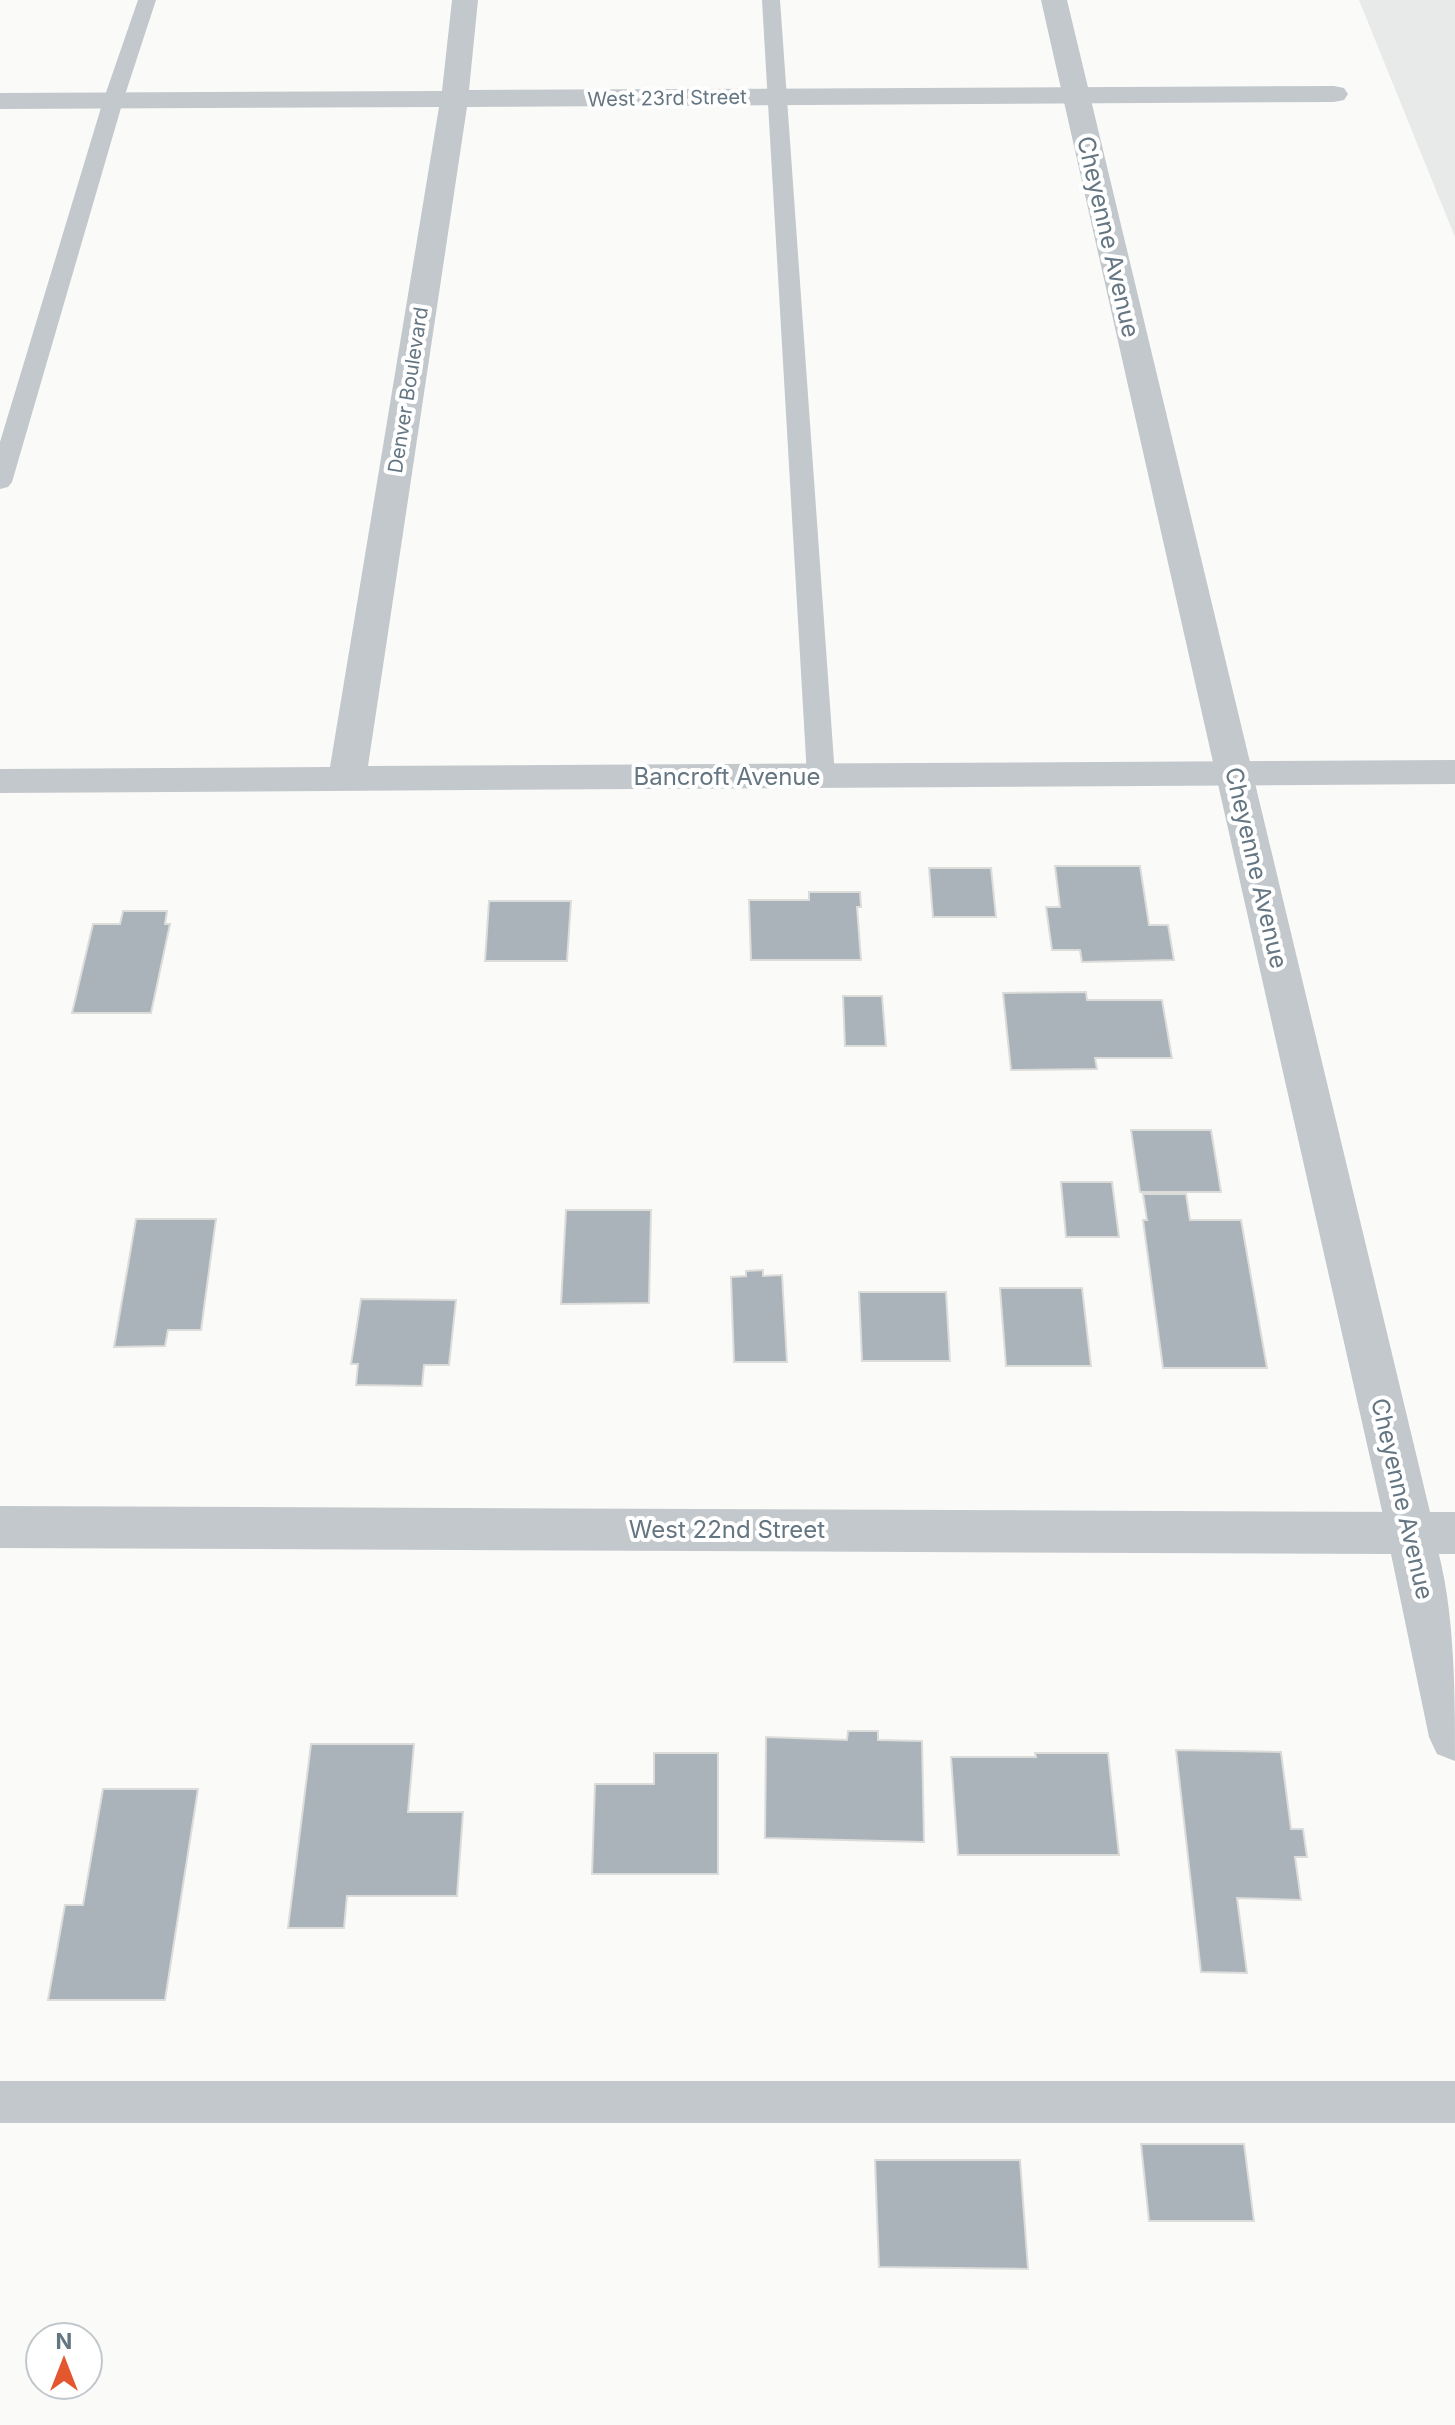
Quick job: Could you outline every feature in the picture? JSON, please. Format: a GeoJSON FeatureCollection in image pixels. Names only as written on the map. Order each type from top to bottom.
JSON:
{"type":"FeatureCollection","features":[{"type":"Feature","properties":{"kind":"street","name":"Denver Boulevard"},"geometry":{"type":"LineString","coordinates":[[347,779],[454,100],[465,0]]}},
{"type":"Feature","properties":{"kind":"street","name":"Cheyenne Avenue"},"geometry":{"type":"LineString","coordinates":[[1054,0],[1234,773],[1433,1533],[1455,1737]]}},
{"type":"Feature","properties":{"kind":"street","name":"West 23rd Street"},"geometry":{"type":"LineString","coordinates":[[0,101],[1334,94]]}},
{"type":"Feature","properties":{"kind":"street","name":"Bancroft Avenue"},"geometry":{"type":"LineString","coordinates":[[0,781],[1455,772]]}},
{"type":"Feature","properties":{"kind":"street","name":"West 22nd Street"},"geometry":{"type":"LineString","coordinates":[[0,1527],[1433,1533]]}},
{"type":"Feature","properties":{"kind":"lane"},"geometry":{"type":"LineString","coordinates":[[0,482],[113,101],[147,0]]}},
{"type":"Feature","properties":{"kind":"lane"},"geometry":{"type":"LineString","coordinates":[[771,0],[821,776]]}},
{"type":"Feature","properties":{"kind":"lane"},"geometry":{"type":"LineString","coordinates":[[0,2102],[1455,2102]]}},
{"type":"Feature","properties":{"kind":"shaded area"},"geometry":{"type":"Polygon","coordinates":[[[1359,0],[1455,0],[1455,237],[1359,0]]]}},
{"type":"Feature","properties":{"kind":"building"},"geometry":{"type":"Polygon","coordinates":[[[1055,866],[1140,866],[1149,925],[1168,925],[1174,960],[1082,962],[1080,950],[1052,950],[1046,907],[1060,907],[1055,866]]]}},
{"type":"Feature","properties":{"kind":"building"},"geometry":{"type":"Polygon","coordinates":[[[929,868],[991,868],[996,917],[933,917],[929,868]]]}},
{"type":"Feature","properties":{"kind":"building"},"geometry":{"type":"Polygon","coordinates":[[[809,892],[860,892],[861,907],[857,907],[861,960],[751,960],[749,900],[809,900],[809,892]]]}},
{"type":"Feature","properties":{"kind":"building"},"geometry":{"type":"Polygon","coordinates":[[[489,901],[571,901],[567,961],[485,961],[489,901]]]}},
{"type":"Feature","properties":{"kind":"building"},"geometry":{"type":"Polygon","coordinates":[[[123,911],[167,911],[165,924],[170,924],[151,1013],[72,1013],[93,924],[120,924],[123,911]]]}},
{"type":"Feature","properties":{"kind":"building"},"geometry":{"type":"Polygon","coordinates":[[[1086,992],[1087,1000],[1162,1000],[1172,1058],[1095,1058],[1097,1069],[1011,1070],[1003,993],[1086,992]]]}},
{"type":"Feature","properties":{"kind":"building"},"geometry":{"type":"Polygon","coordinates":[[[843,996],[882,996],[886,1046],[845,1046],[843,996]]]}},
{"type":"Feature","properties":{"kind":"building"},"geometry":{"type":"Polygon","coordinates":[[[1131,1130],[1211,1130],[1221,1192],[1140,1192],[1131,1130]]]}},
{"type":"Feature","properties":{"kind":"building"},"geometry":{"type":"Polygon","coordinates":[[[1061,1182],[1112,1182],[1119,1237],[1066,1237],[1061,1182]]]}},
{"type":"Feature","properties":{"kind":"building"},"geometry":{"type":"Polygon","coordinates":[[[1143,1194],[1186,1194],[1190,1220],[1241,1220],[1267,1368],[1163,1368],[1143,1220],[1147,1220],[1143,1194]]]}},
{"type":"Feature","properties":{"kind":"building"},"geometry":{"type":"Polygon","coordinates":[[[566,1210],[651,1210],[649,1303],[561,1304],[566,1210]]]}},
{"type":"Feature","properties":{"kind":"building"},"geometry":{"type":"Polygon","coordinates":[[[136,1219],[216,1219],[201,1330],[168,1330],[165,1346],[114,1347],[136,1219]]]}},
{"type":"Feature","properties":{"kind":"building"},"geometry":{"type":"Polygon","coordinates":[[[763,1270],[763,1276],[782,1275],[787,1362],[734,1362],[731,1277],[746,1276],[746,1271],[763,1270]]]}},
{"type":"Feature","properties":{"kind":"building"},"geometry":{"type":"Polygon","coordinates":[[[1000,1288],[1082,1288],[1091,1366],[1006,1366],[1000,1288]]]}},
{"type":"Feature","properties":{"kind":"building"},"geometry":{"type":"Polygon","coordinates":[[[859,1292],[946,1292],[950,1361],[862,1361],[859,1292]]]}},
{"type":"Feature","properties":{"kind":"building"},"geometry":{"type":"Polygon","coordinates":[[[361,1299],[456,1300],[449,1365],[424,1365],[422,1386],[356,1385],[358,1364],[351,1364],[361,1299]]]}},
{"type":"Feature","properties":{"kind":"building"},"geometry":{"type":"Polygon","coordinates":[[[848,1731],[878,1731],[878,1740],[922,1741],[924,1842],[765,1838],[766,1737],[847,1740],[848,1731]]]}},
{"type":"Feature","properties":{"kind":"building"},"geometry":{"type":"Polygon","coordinates":[[[311,1744],[414,1744],[408,1812],[463,1812],[457,1896],[347,1896],[344,1928],[288,1928],[311,1744]]]}},
{"type":"Feature","properties":{"kind":"building"},"geometry":{"type":"Polygon","coordinates":[[[1176,1750],[1281,1752],[1291,1829],[1303,1829],[1307,1857],[1295,1857],[1301,1900],[1237,1898],[1247,1973],[1201,1972],[1176,1750]]]}},
{"type":"Feature","properties":{"kind":"building"},"geometry":{"type":"Polygon","coordinates":[[[654,1753],[718,1753],[718,1874],[592,1874],[595,1784],[654,1784],[654,1753]]]}},
{"type":"Feature","properties":{"kind":"building"},"geometry":{"type":"Polygon","coordinates":[[[1035,1753],[1108,1753],[1119,1855],[958,1855],[951,1757],[1036,1757],[1035,1753]]]}},
{"type":"Feature","properties":{"kind":"building"},"geometry":{"type":"Polygon","coordinates":[[[103,1789],[198,1789],[165,2000],[48,2000],[65,1905],[83,1905],[103,1789]]]}},
{"type":"Feature","properties":{"kind":"building"},"geometry":{"type":"Polygon","coordinates":[[[1141,2144],[1244,2144],[1254,2221],[1149,2221],[1141,2144]]]}},
{"type":"Feature","properties":{"kind":"building"},"geometry":{"type":"Polygon","coordinates":[[[875,2160],[1020,2160],[1028,2269],[879,2267],[875,2160]]]}}]}
